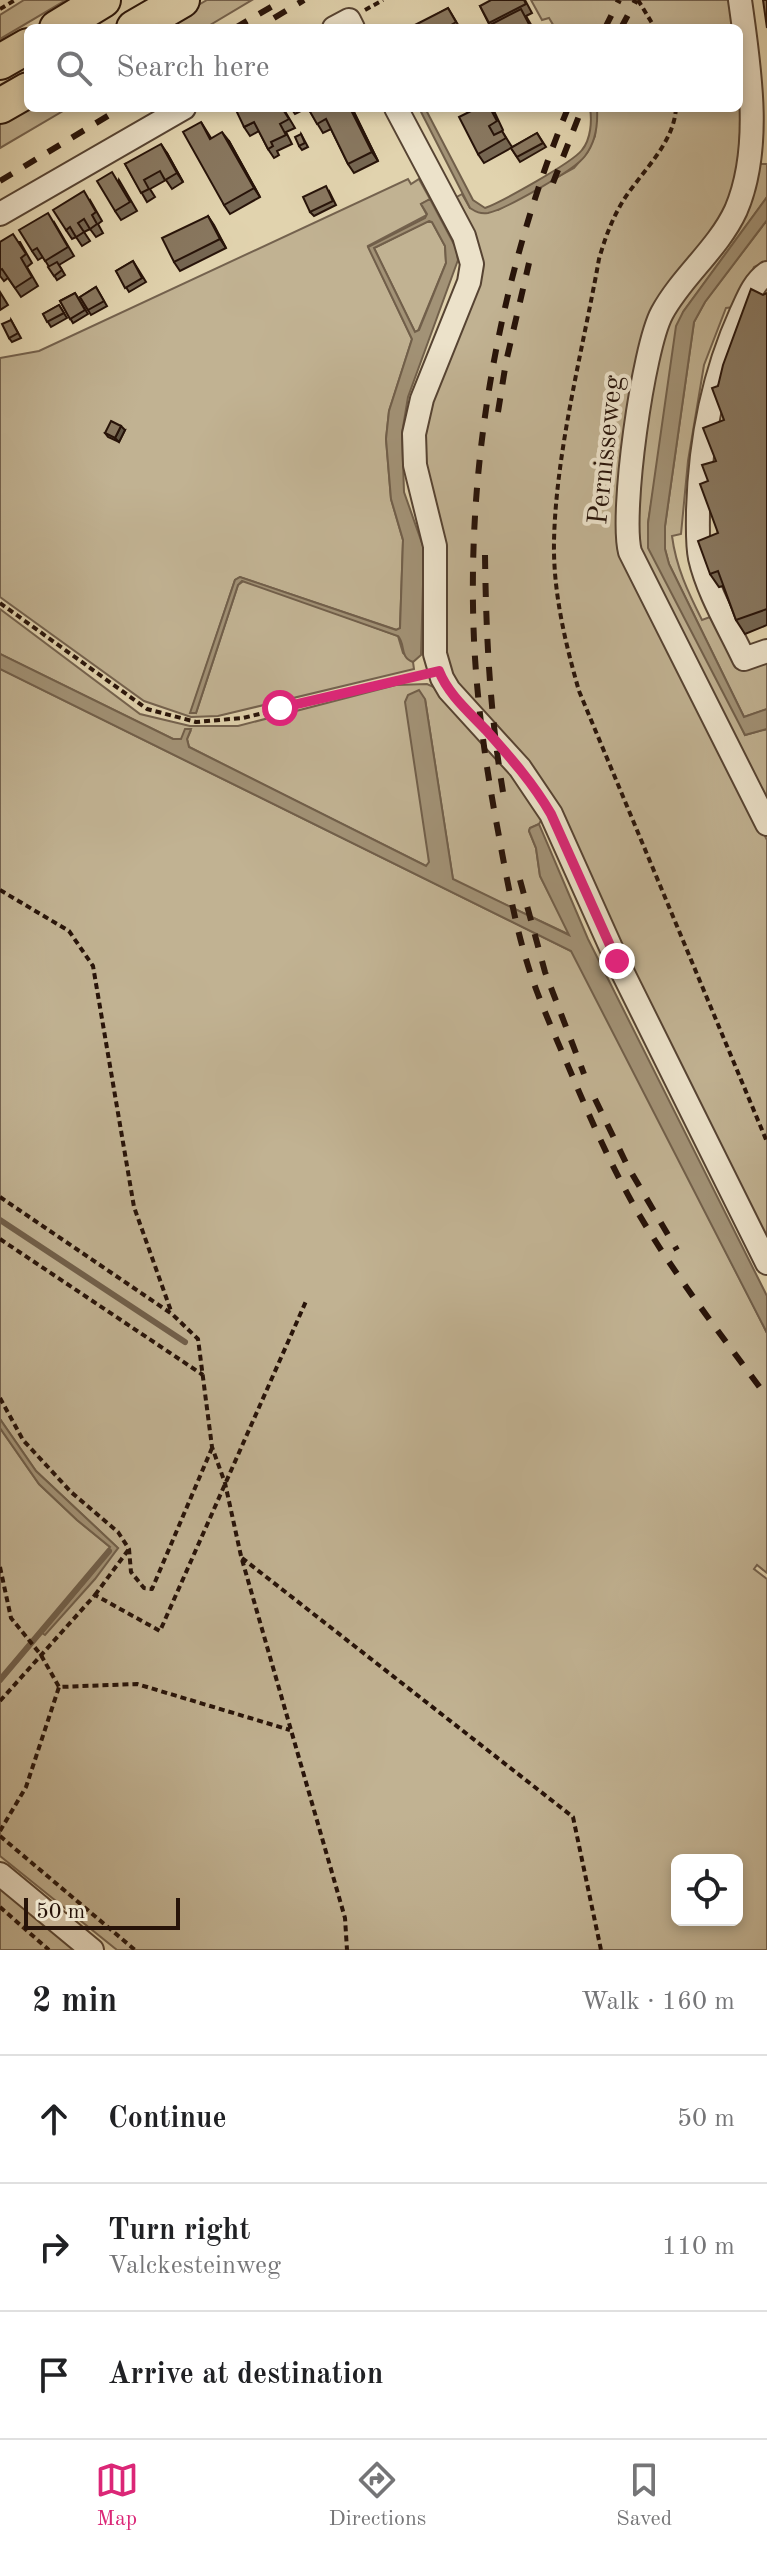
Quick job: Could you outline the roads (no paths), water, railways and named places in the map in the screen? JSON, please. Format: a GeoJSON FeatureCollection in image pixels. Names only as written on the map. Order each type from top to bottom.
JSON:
{"type":"FeatureCollection","features":[{"type":"Feature","properties":{"kind":"main road"},"geometry":{"type":"LineString","coordinates":[[64,24],[103,0]]}},
{"type":"Feature","properties":{"kind":"main road"},"geometry":{"type":"LineString","coordinates":[[141,24],[182,0]]}},
{"type":"Feature","properties":{"kind":"main road"},"geometry":{"type":"LineString","coordinates":[[0,62],[24,48]]}},
{"type":"Feature","properties":{"kind":"main road"},"geometry":{"type":"LineString","coordinates":[[0,106],[24,92]]}},
{"type":"Feature","properties":{"kind":"street","name":"Pernisseweg"},"geometry":{"type":"LineString","coordinates":[[740,0],[751,80],[751,126],[745,181],[736,210],[722,234],[669,301],[652,338],[631,472],[626,537],[630,552],[767,824]]}},
{"type":"Feature","properties":{"kind":"street"},"geometry":{"type":"LineString","coordinates":[[0,214],[177,112]]}},
{"type":"Feature","properties":{"kind":"street"},"geometry":{"type":"LineString","coordinates":[[398,112],[464,236],[472,264],[469,282],[422,399],[414,434],[415,465],[435,546],[435,654],[439,671],[449,690],[520,768],[551,814],[612,949],[767,1263]]}},
{"type":"Feature","properties":{"kind":"street"},"geometry":{"type":"LineString","coordinates":[[767,273],[755,283],[716,380],[705,436],[698,532],[699,556],[704,573],[744,659],[767,651]]}},
{"type":"Feature","properties":{"kind":"street"},"geometry":{"type":"LineString","coordinates":[[0,1874],[92,1950]]}},
{"type":"Feature","properties":{"kind":"waterway"},"geometry":{"type":"LineString","coordinates":[[0,1220],[185,1342]]}},
{"type":"Feature","properties":{"kind":"waterway"},"geometry":{"type":"LineString","coordinates":[[0,1680],[109,1551]]}},
{"type":"Feature","properties":{"kind":"railway"},"geometry":{"type":"LineString","coordinates":[[242,24],[283,0]]}},
{"type":"Feature","properties":{"kind":"railway"},"geometry":{"type":"LineString","coordinates":[[274,18],[304,0]]}},
{"type":"Feature","properties":{"kind":"railway"},"geometry":{"type":"LineString","coordinates":[[607,24],[619,0]]}},
{"type":"Feature","properties":{"kind":"railway"},"geometry":{"type":"LineString","coordinates":[[623,24],[636,0]]}},
{"type":"Feature","properties":{"kind":"railway"},"geometry":{"type":"LineString","coordinates":[[0,181],[114,112]]}},
{"type":"Feature","properties":{"kind":"railway"},"geometry":{"type":"LineString","coordinates":[[566,112],[544,171],[506,302],[482,437],[473,572],[475,664],[486,760],[508,887],[526,960],[542,1006],[591,1118],[620,1181],[667,1259],[767,1397]]}},
{"type":"Feature","properties":{"kind":"railway"},"geometry":{"type":"LineString","coordinates":[[553,183],[580,112]]}},
{"type":"Feature","properties":{"kind":"railway"},"geometry":{"type":"LineString","coordinates":[[498,412],[529,263]]}},
{"type":"Feature","properties":{"kind":"railway"},"geometry":{"type":"LineString","coordinates":[[485,555],[490,676],[504,798]]}},
{"type":"Feature","properties":{"kind":"railway"},"geometry":{"type":"LineString","coordinates":[[520,880],[545,972],[584,1074]]}},
{"type":"Feature","properties":{"kind":"railway"},"geometry":{"type":"LineString","coordinates":[[595,1099],[628,1167],[677,1250]]}}]}
